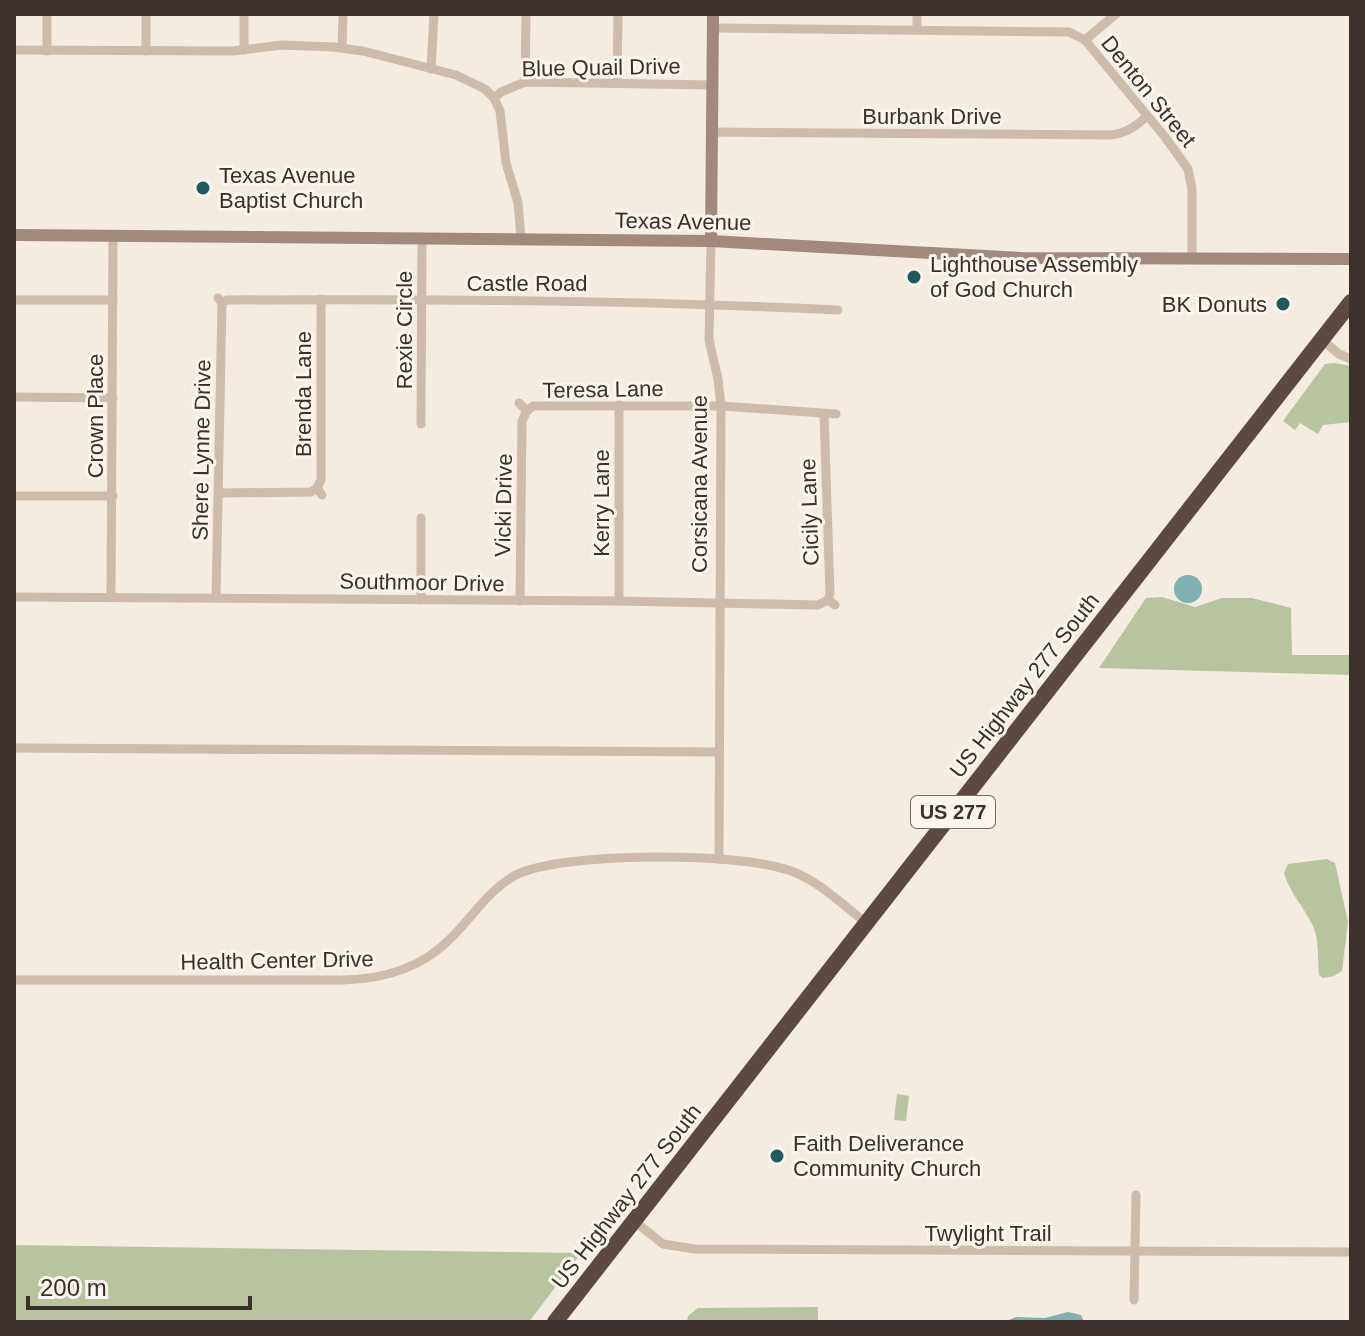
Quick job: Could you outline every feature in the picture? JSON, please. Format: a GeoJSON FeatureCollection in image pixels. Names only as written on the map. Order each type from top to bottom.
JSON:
{"type":"FeatureCollection","features":[{"type":"Feature","properties":{"kind":"highway","name":"US Highway 277 South"},"geometry":{"type":"LineString","coordinates":[[555,1322],[1351,302]]}},
{"type":"Feature","properties":{"kind":"street"},"geometry":{"type":"LineString","coordinates":[[47,14],[47,51]]}},
{"type":"Feature","properties":{"kind":"street"},"geometry":{"type":"LineString","coordinates":[[146,14],[146,51]]}},
{"type":"Feature","properties":{"kind":"street"},"geometry":{"type":"LineString","coordinates":[[244,14],[244,50]]}},
{"type":"Feature","properties":{"kind":"street"},"geometry":{"type":"LineString","coordinates":[[342,48],[343,14]]}},
{"type":"Feature","properties":{"kind":"street"},"geometry":{"type":"LineString","coordinates":[[431,69],[434,14]]}},
{"type":"Feature","properties":{"kind":"street"},"geometry":{"type":"LineString","coordinates":[[525,82],[526,14]]}},
{"type":"Feature","properties":{"kind":"street"},"geometry":{"type":"LineString","coordinates":[[617,83],[618,14]]}},
{"type":"Feature","properties":{"kind":"street","name":"Corsicana Avenue"},"geometry":{"type":"LineString","coordinates":[[713,14],[708,303],[709,340],[721,406],[719,859]]}},
{"type":"Feature","properties":{"kind":"street"},"geometry":{"type":"LineString","coordinates":[[917,14],[917,29]]}},
{"type":"Feature","properties":{"kind":"street"},"geometry":{"type":"LineString","coordinates":[[713,28],[1069,32],[1085,40],[1116,14]]}},
{"type":"Feature","properties":{"kind":"street","name":"Denton Street"},"geometry":{"type":"LineString","coordinates":[[1085,40],[1188,169],[1192,189],[1192,258]]}},
{"type":"Feature","properties":{"kind":"street"},"geometry":{"type":"LineString","coordinates":[[14,50],[244,50],[282,45],[342,48],[473,82],[494,98],[503,121],[506,163],[518,203],[521,238]]}},
{"type":"Feature","properties":{"kind":"street","name":"Blue Quail Drive"},"geometry":{"type":"LineString","coordinates":[[494,98],[525,82],[712,85]]}},
{"type":"Feature","properties":{"kind":"street","name":"Burbank Drive"},"geometry":{"type":"LineString","coordinates":[[712,132],[1111,135],[1136,127],[1147,116]]}},
{"type":"Feature","properties":{"kind":"street","name":"Texas Avenue"},"geometry":{"type":"LineString","coordinates":[[14,235],[711,241],[1022,258],[1351,259]]}},
{"type":"Feature","properties":{"kind":"street","name":"Crown Place"},"geometry":{"type":"LineString","coordinates":[[111,597],[113,235]]}},
{"type":"Feature","properties":{"kind":"street","name":"Rexie Circle"},"geometry":{"type":"LineString","coordinates":[[421,424],[422,237]]}},
{"type":"Feature","properties":{"kind":"street","name":"Brenda Lane"},"geometry":{"type":"LineString","coordinates":[[220,493],[320,491],[321,299]]}},
{"type":"Feature","properties":{"kind":"street"},"geometry":{"type":"LineString","coordinates":[[14,300],[113,300]]}},
{"type":"Feature","properties":{"kind":"street","name":"Castle Road"},"geometry":{"type":"LineString","coordinates":[[220,300],[708,303],[838,310]]}},
{"type":"Feature","properties":{"kind":"street","name":"Shere Lynne Drive"},"geometry":{"type":"LineString","coordinates":[[216,598],[220,493],[220,300]]}},
{"type":"Feature","properties":{"kind":"street"},"geometry":{"type":"LineString","coordinates":[[1321,339],[1339,354],[1351,359]]}},
{"type":"Feature","properties":{"kind":"street"},"geometry":{"type":"LineString","coordinates":[[14,397],[113,398]]}},
{"type":"Feature","properties":{"kind":"street","name":"Kerry Lane"},"geometry":{"type":"LineString","coordinates":[[619,405],[619,601]]}},
{"type":"Feature","properties":{"kind":"street","name":"Teresa Lane"},"geometry":{"type":"LineString","coordinates":[[523,407],[721,406],[836,414]]}},
{"type":"Feature","properties":{"kind":"street","name":"Vicki Drive"},"geometry":{"type":"LineString","coordinates":[[520,601],[523,407]]}},
{"type":"Feature","properties":{"kind":"street","name":"Cicily Lane"},"geometry":{"type":"LineString","coordinates":[[824,414],[832,603]]}},
{"type":"Feature","properties":{"kind":"street"},"geometry":{"type":"LineString","coordinates":[[14,496],[113,496]]}},
{"type":"Feature","properties":{"kind":"street"},"geometry":{"type":"LineString","coordinates":[[421,518],[421,600]]}},
{"type":"Feature","properties":{"kind":"street","name":"Southmoor Drive"},"geometry":{"type":"LineString","coordinates":[[14,597],[832,603]]}},
{"type":"Feature","properties":{"kind":"street"},"geometry":{"type":"LineString","coordinates":[[14,748],[718,752]]}},
{"type":"Feature","properties":{"kind":"street","name":"Health Center Drive"},"geometry":{"type":"LineString","coordinates":[[14,980],[343,980],[390,975],[432,955],[495,890],[512,877],[533,867],[572,860],[747,860],[809,879],[866,923]]}},
{"type":"Feature","properties":{"kind":"street"},"geometry":{"type":"LineString","coordinates":[[1134,1300],[1136,1195]]}},
{"type":"Feature","properties":{"kind":"street","name":"Twylight Trail"},"geometry":{"type":"LineString","coordinates":[[634,1221],[663,1244],[695,1249],[1351,1252]]}},
{"type":"Feature","properties":{"kind":"green space"},"geometry":{"type":"Polygon","coordinates":[[[1325,364],[1351,366],[1351,422],[1323,425],[1318,434],[1300,423],[1295,430],[1283,421],[1325,364]]]}},
{"type":"Feature","properties":{"kind":"green space"},"geometry":{"type":"Polygon","coordinates":[[[1162,597],[1195,607],[1222,598],[1252,598],[1291,608],[1292,655],[1351,655],[1351,675],[1099,668],[1146,598],[1162,597]]]}},
{"type":"Feature","properties":{"kind":"green space"},"geometry":{"type":"Polygon","coordinates":[[[1327,859],[1335,863],[1348,922],[1342,971],[1323,978],[1319,975],[1315,930],[1284,873],[1288,864],[1327,859]]]}},
{"type":"Feature","properties":{"kind":"green space"},"geometry":{"type":"Polygon","coordinates":[[[897,1094],[909,1096],[906,1121],[894,1120],[897,1094]]]}},
{"type":"Feature","properties":{"kind":"green space"},"geometry":{"type":"Polygon","coordinates":[[[14,1245],[581,1253],[529,1322],[14,1322],[14,1245]]]}},
{"type":"Feature","properties":{"kind":"green space"},"geometry":{"type":"Polygon","coordinates":[[[818,1307],[818,1322],[687,1322],[688,1316],[698,1308],[818,1307]]]}},
{"type":"Feature","properties":{"kind":"water"},"geometry":{"type":"Polygon","coordinates":[[[1188,575],[1198,579],[1202,589],[1198,599],[1188,603],[1178,599],[1174,589],[1178,579],[1188,575]]]}},
{"type":"Feature","properties":{"kind":"water"},"geometry":{"type":"Polygon","coordinates":[[[1068,1312],[1081,1315],[1084,1322],[1004,1322],[1016,1317],[1045,1318],[1068,1312]]]}},
{"type":"Feature","properties":{"kind":"place","name":"Texas Avenue Baptist Church"},"geometry":{"type":"Point","coordinates":[203,188]}},
{"type":"Feature","properties":{"kind":"place","name":"Lighthouse Assembly of God Church"},"geometry":{"type":"Point","coordinates":[914,277]}},
{"type":"Feature","properties":{"kind":"place","name":"BK Donuts"},"geometry":{"type":"Point","coordinates":[1283,304]}},
{"type":"Feature","properties":{"kind":"place","name":"Faith Deliverance Community Church"},"geometry":{"type":"Point","coordinates":[777,1156]}}]}
